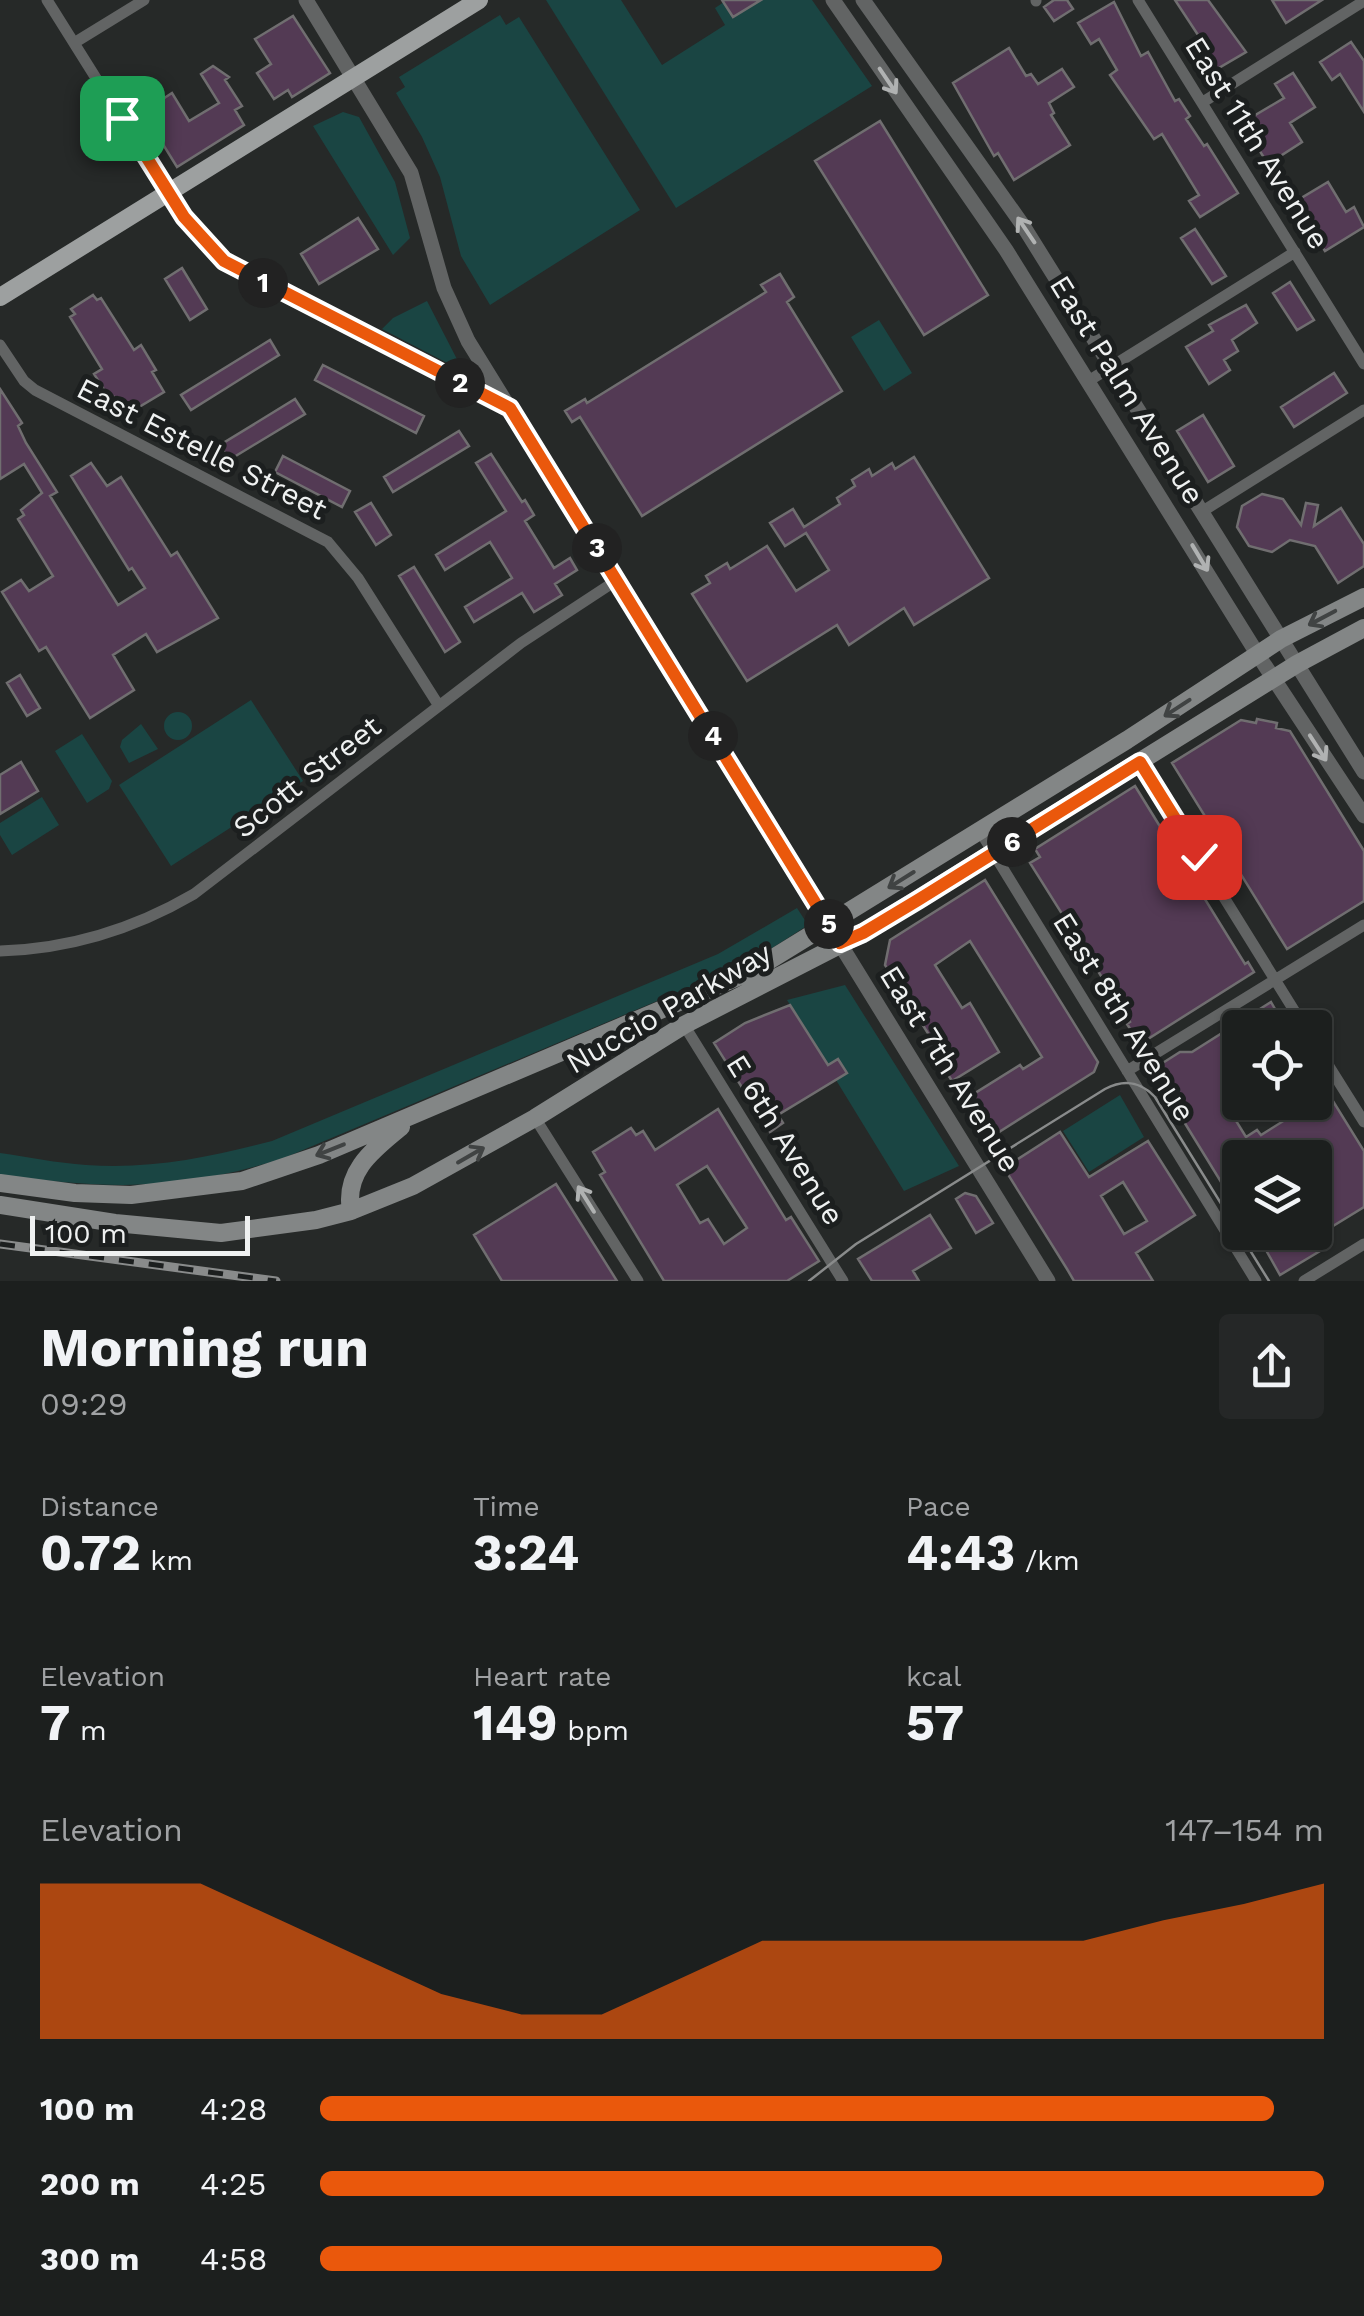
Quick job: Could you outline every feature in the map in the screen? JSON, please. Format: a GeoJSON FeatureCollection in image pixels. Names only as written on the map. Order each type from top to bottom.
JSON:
{"type":"FeatureCollection","features":[{"type":"Feature","properties":{"kind":"main road"},"geometry":{"type":"LineString","coordinates":[[0,297],[479,0]]}},
{"type":"Feature","properties":{"kind":"main road","name":"Nuccio Parkway"},"geometry":{"type":"LineString","coordinates":[[0,1183],[75,1194],[130,1195],[242,1181],[319,1155],[752,971],[980,832],[1258,654],[1364,597]]}},
{"type":"Feature","properties":{"kind":"main road","name":"Nuccio Parkway"},"geometry":{"type":"LineString","coordinates":[[0,1205],[221,1233],[304,1223],[351,1211],[440,1173],[684,1025],[863,933],[1297,664],[1364,628]]}},
{"type":"Feature","properties":{"kind":"main road"},"geometry":{"type":"LineString","coordinates":[[351,1211],[351,1186],[358,1167],[372,1150],[420,1112]]}},
{"type":"Feature","properties":{"kind":"street"},"geometry":{"type":"LineString","coordinates":[[47,0],[168,193],[195,231],[236,269],[510,408]]}},
{"type":"Feature","properties":{"kind":"street"},"geometry":{"type":"LineString","coordinates":[[74,43],[144,0]]}},
{"type":"Feature","properties":{"kind":"street","name":"East 7th Avenue"},"geometry":{"type":"LineString","coordinates":[[306,0],[411,173],[456,319],[1048,1281]]}},
{"type":"Feature","properties":{"kind":"street","name":"East Palm Avenue"},"geometry":{"type":"LineString","coordinates":[[833,0],[1006,250],[1364,816]]}},
{"type":"Feature","properties":{"kind":"street","name":"East Palm Avenue"},"geometry":{"type":"LineString","coordinates":[[862,0],[1022,224],[1364,772]]}},
{"type":"Feature","properties":{"kind":"street","name":"East 11th Avenue"},"geometry":{"type":"LineString","coordinates":[[1138,0],[1364,364]]}},
{"type":"Feature","properties":{"kind":"street"},"geometry":{"type":"LineString","coordinates":[[1202,102],[1345,6],[1363,4]]}},
{"type":"Feature","properties":{"kind":"street"},"geometry":{"type":"LineString","coordinates":[[1090,380],[1295,252]]}},
{"type":"Feature","properties":{"kind":"street","name":"East Estelle Street"},"geometry":{"type":"LineString","coordinates":[[0,345],[24,381],[36,390],[328,542],[358,578],[439,706]]}},
{"type":"Feature","properties":{"kind":"street"},"geometry":{"type":"LineString","coordinates":[[1204,510],[1364,410]]}},
{"type":"Feature","properties":{"kind":"street","name":"Scott Street"},"geometry":{"type":"LineString","coordinates":[[0,951],[89,939],[171,907],[222,875],[521,643],[617,580]]}},
{"type":"Feature","properties":{"kind":"street"},"geometry":{"type":"LineString","coordinates":[[1140,762],[1294,1010]]}},
{"type":"Feature","properties":{"kind":"street","name":"East 8th Avenue"},"geometry":{"type":"LineString","coordinates":[[980,832],[1256,1281]]}},
{"type":"Feature","properties":{"kind":"street"},"geometry":{"type":"LineString","coordinates":[[1127,1071],[1364,925]]}},
{"type":"Feature","properties":{"kind":"street","name":"E 6th Avenue"},"geometry":{"type":"LineString","coordinates":[[684,1025],[843,1281]]}},
{"type":"Feature","properties":{"kind":"street"},"geometry":{"type":"LineString","coordinates":[[1332,1071],[1364,1122]]}},
{"type":"Feature","properties":{"kind":"street"},"geometry":{"type":"LineString","coordinates":[[535,1118],[638,1281]]}},
{"type":"Feature","properties":{"kind":"street"},"geometry":{"type":"LineString","coordinates":[[1304,1281],[1364,1244]]}},
{"type":"Feature","properties":{"kind":"shaded area"},"geometry":{"type":"Polygon","coordinates":[[[546,0],[621,0],[662,65],[725,25],[715,8],[724,2],[734,17],[761,0],[812,0],[872,86],[676,208],[546,0]]]}},
{"type":"Feature","properties":{"kind":"shaded area"},"geometry":{"type":"Polygon","coordinates":[[[500,15],[506,25],[519,17],[640,210],[490,305],[461,256],[440,177],[396,93],[405,87],[399,77],[500,15]]]}},
{"type":"Feature","properties":{"kind":"shaded area"},"geometry":{"type":"Polygon","coordinates":[[[343,112],[359,117],[395,182],[410,238],[393,255],[313,126],[343,112]]]}},
{"type":"Feature","properties":{"kind":"shaded area"},"geometry":{"type":"Polygon","coordinates":[[[427,301],[461,367],[382,329],[393,318],[427,301]]]}},
{"type":"Feature","properties":{"kind":"shaded area"},"geometry":{"type":"Polygon","coordinates":[[[879,320],[912,373],[884,391],[851,337],[879,320]]]}},
{"type":"Feature","properties":{"kind":"shaded area"},"geometry":{"type":"Polygon","coordinates":[[[251,700],[303,781],[171,866],[119,785],[251,700]]]}},
{"type":"Feature","properties":{"kind":"shaded area"},"geometry":{"type":"Polygon","coordinates":[[[178,712],[188,716],[192,726],[188,736],[178,740],[168,736],[164,726],[168,716],[178,712]]]}},
{"type":"Feature","properties":{"kind":"shaded area"},"geometry":{"type":"Polygon","coordinates":[[[141,724],[158,749],[129,763],[120,747],[122,740],[141,724]]]}},
{"type":"Feature","properties":{"kind":"shaded area"},"geometry":{"type":"Polygon","coordinates":[[[82,734],[112,781],[109,789],[87,803],[55,751],[82,734]]]}},
{"type":"Feature","properties":{"kind":"shaded area"},"geometry":{"type":"Polygon","coordinates":[[[42,797],[59,825],[12,855],[0,835],[0,823],[42,797]]]}},
{"type":"Feature","properties":{"kind":"shaded area"},"geometry":{"type":"Polygon","coordinates":[[[797,908],[808,925],[752,961],[284,1158],[210,1177],[143,1185],[0,1175],[0,1153],[75,1164],[133,1166],[203,1157],[272,1141],[718,954],[797,908]]]}},
{"type":"Feature","properties":{"kind":"shaded area"},"geometry":{"type":"Polygon","coordinates":[[[845,985],[959,1166],[904,1191],[787,1000],[845,985]]]}},
{"type":"Feature","properties":{"kind":"shaded area"},"geometry":{"type":"Polygon","coordinates":[[[1120,1095],[1144,1137],[1089,1172],[1063,1131],[1120,1095]]]}},
{"type":"Feature","properties":{"kind":"building"},"geometry":{"type":"Polygon","coordinates":[[[722,0],[761,0],[733,17],[722,0]]]}},
{"type":"Feature","properties":{"kind":"building"},"geometry":{"type":"Polygon","coordinates":[[[1054,0],[1067,0],[1073,9],[1054,21],[1044,7],[1054,0]]]}},
{"type":"Feature","properties":{"kind":"building"},"geometry":{"type":"Polygon","coordinates":[[[1175,0],[1208,0],[1246,52],[1205,76],[1187,47],[1200,38],[1175,0]]]}},
{"type":"Feature","properties":{"kind":"building"},"geometry":{"type":"Polygon","coordinates":[[[1272,0],[1322,0],[1286,23],[1272,0]]]}},
{"type":"Feature","properties":{"kind":"building"},"geometry":{"type":"Polygon","coordinates":[[[1114,2],[1141,56],[1148,52],[1175,101],[1179,99],[1190,116],[1186,119],[1238,193],[1200,217],[1189,201],[1199,195],[1162,134],[1154,139],[1110,75],[1117,70],[1099,39],[1091,44],[1078,23],[1114,2]]]}},
{"type":"Feature","properties":{"kind":"building"},"geometry":{"type":"Polygon","coordinates":[[[293,16],[330,73],[292,97],[288,90],[274,99],[257,73],[271,64],[255,39],[293,16]]]}},
{"type":"Feature","properties":{"kind":"building"},"geometry":{"type":"Polygon","coordinates":[[[1351,42],[1364,61],[1364,112],[1340,74],[1332,80],[1320,62],[1351,42]]]}},
{"type":"Feature","properties":{"kind":"building"},"geometry":{"type":"Polygon","coordinates":[[[1009,48],[1026,76],[1031,74],[1038,84],[1062,69],[1074,87],[1049,103],[1054,113],[1051,115],[1070,145],[1014,180],[998,153],[994,156],[953,83],[1009,48]]]}},
{"type":"Feature","properties":{"kind":"building"},"geometry":{"type":"Polygon","coordinates":[[[213,66],[229,77],[225,80],[242,106],[235,110],[244,125],[177,167],[143,112],[172,93],[189,121],[219,103],[201,74],[213,66]]]}},
{"type":"Feature","properties":{"kind":"building"},"geometry":{"type":"Polygon","coordinates":[[[1293,73],[1315,107],[1290,123],[1302,142],[1268,164],[1242,123],[1284,98],[1275,84],[1293,73]]]}},
{"type":"Feature","properties":{"kind":"building"},"geometry":{"type":"Polygon","coordinates":[[[880,121],[988,295],[924,335],[815,161],[880,121]]]}},
{"type":"Feature","properties":{"kind":"building"},"geometry":{"type":"Polygon","coordinates":[[[1328,182],[1346,212],[1354,207],[1364,227],[1325,251],[1293,203],[1328,182]]]}},
{"type":"Feature","properties":{"kind":"building"},"geometry":{"type":"Polygon","coordinates":[[[358,218],[378,249],[319,284],[301,254],[358,218]]]}},
{"type":"Feature","properties":{"kind":"building"},"geometry":{"type":"Polygon","coordinates":[[[1195,229],[1226,276],[1212,284],[1181,238],[1195,229]]]}},
{"type":"Feature","properties":{"kind":"building"},"geometry":{"type":"Polygon","coordinates":[[[182,268],[207,309],[190,320],[165,279],[182,268]]]}},
{"type":"Feature","properties":{"kind":"building"},"geometry":{"type":"Polygon","coordinates":[[[780,274],[794,297],[787,302],[842,391],[642,516],[580,417],[572,422],[565,411],[585,399],[587,403],[766,292],[761,285],[780,274]]]}},
{"type":"Feature","properties":{"kind":"building"},"geometry":{"type":"Polygon","coordinates":[[[1290,282],[1314,320],[1297,330],[1273,293],[1290,282]]]}},
{"type":"Feature","properties":{"kind":"building"},"geometry":{"type":"Polygon","coordinates":[[[93,295],[97,300],[101,298],[134,350],[141,345],[164,392],[134,410],[124,402],[119,405],[114,397],[110,399],[94,374],[102,369],[70,317],[75,314],[71,309],[93,295]]]}},
{"type":"Feature","properties":{"kind":"building"},"geometry":{"type":"Polygon","coordinates":[[[1246,305],[1257,323],[1232,340],[1238,351],[1224,360],[1230,370],[1209,384],[1186,347],[1213,331],[1209,325],[1246,305]]]}},
{"type":"Feature","properties":{"kind":"building"},"geometry":{"type":"Polygon","coordinates":[[[270,340],[279,355],[191,410],[181,395],[270,340]]]}},
{"type":"Feature","properties":{"kind":"building"},"geometry":{"type":"Polygon","coordinates":[[[323,365],[424,416],[416,433],[315,380],[323,365]]]}},
{"type":"Feature","properties":{"kind":"building"},"geometry":{"type":"Polygon","coordinates":[[[1334,373],[1347,393],[1294,427],[1281,407],[1334,373]]]}},
{"type":"Feature","properties":{"kind":"building"},"geometry":{"type":"Polygon","coordinates":[[[0,389],[22,423],[18,426],[26,443],[57,492],[50,496],[118,605],[145,588],[132,568],[129,570],[71,476],[91,463],[107,486],[121,477],[171,556],[177,552],[218,618],[157,652],[146,634],[113,655],[134,690],[90,718],[46,647],[39,651],[2,592],[21,580],[29,591],[53,576],[18,519],[24,515],[21,510],[42,493],[24,464],[0,479],[0,389]]]}},
{"type":"Feature","properties":{"kind":"building"},"geometry":{"type":"Polygon","coordinates":[[[295,399],[305,414],[229,460],[220,445],[295,399]]]}},
{"type":"Feature","properties":{"kind":"building"},"geometry":{"type":"Polygon","coordinates":[[[1203,415],[1234,466],[1208,482],[1177,431],[1203,415]]]}},
{"type":"Feature","properties":{"kind":"building"},"geometry":{"type":"Polygon","coordinates":[[[459,431],[469,446],[393,492],[384,477],[459,431]]]}},
{"type":"Feature","properties":{"kind":"building"},"geometry":{"type":"Polygon","coordinates":[[[491,454],[534,515],[525,521],[554,568],[570,558],[577,570],[555,584],[562,595],[534,612],[522,593],[474,622],[465,607],[512,578],[490,542],[445,570],[436,555],[506,511],[476,463],[491,454]]]}},
{"type":"Feature","properties":{"kind":"building"},"geometry":{"type":"Polygon","coordinates":[[[283,456],[350,491],[342,507],[275,472],[283,456]]]}},
{"type":"Feature","properties":{"kind":"building"},"geometry":{"type":"Polygon","coordinates":[[[914,457],[989,578],[914,625],[904,608],[849,645],[837,625],[747,681],[692,594],[710,583],[706,576],[727,563],[730,569],[767,546],[796,591],[829,570],[806,533],[785,546],[770,523],[793,509],[804,527],[840,504],[837,498],[855,486],[852,480],[869,469],[872,476],[892,463],[895,469],[914,457]]]}},
{"type":"Feature","properties":{"kind":"building"},"geometry":{"type":"Polygon","coordinates":[[[1262,494],[1283,499],[1301,525],[1306,503],[1318,505],[1314,526],[1341,508],[1364,544],[1364,566],[1338,583],[1315,546],[1290,540],[1272,552],[1249,546],[1237,527],[1242,506],[1262,494]]]}},
{"type":"Feature","properties":{"kind":"building"},"geometry":{"type":"Polygon","coordinates":[[[371,503],[391,535],[376,545],[355,512],[371,503]]]}},
{"type":"Feature","properties":{"kind":"building"},"geometry":{"type":"Polygon","coordinates":[[[414,567],[460,642],[445,652],[399,576],[414,567]]]}},
{"type":"Feature","properties":{"kind":"building"},"geometry":{"type":"Polygon","coordinates":[[[20,675],[40,708],[27,716],[7,683],[20,675]]]}},
{"type":"Feature","properties":{"kind":"building"},"geometry":{"type":"Polygon","coordinates":[[[1257,719],[1277,723],[1276,728],[1290,731],[1364,851],[1364,901],[1287,949],[1172,763],[1241,720],[1256,723],[1257,719]]]}},
{"type":"Feature","properties":{"kind":"building"},"geometry":{"type":"Polygon","coordinates":[[[21,762],[38,791],[0,814],[0,775],[21,762]]]}},
{"type":"Feature","properties":{"kind":"building"},"geometry":{"type":"Polygon","coordinates":[[[1135,786],[1245,964],[1248,962],[1254,972],[1140,1044],[1030,863],[1040,857],[1035,849],[1135,786]]]}},
{"type":"Feature","properties":{"kind":"building"},"geometry":{"type":"Polygon","coordinates":[[[985,880],[1098,1062],[1094,1072],[988,1139],[964,1100],[1020,1065],[1023,1069],[1042,1057],[970,941],[935,965],[962,1008],[970,1003],[999,1052],[952,1081],[937,1057],[941,1054],[885,965],[890,940],[985,880]]]}},
{"type":"Feature","properties":{"kind":"building"},"geometry":{"type":"Polygon","coordinates":[[[1271,1002],[1276,1010],[1258,1010],[1271,1002]]]}},
{"type":"Feature","properties":{"kind":"building"},"geometry":{"type":"Polygon","coordinates":[[[790,1005],[828,1065],[838,1059],[847,1073],[778,1115],[783,1123],[770,1132],[714,1043],[745,1023],[790,1005]]]}},
{"type":"Feature","properties":{"kind":"building"},"geometry":{"type":"Polygon","coordinates":[[[1222,1033],[1222,1120],[1236,1120],[1246,1137],[1257,1130],[1261,1135],[1285,1120],[1332,1120],[1332,1099],[1364,1151],[1364,1207],[1332,1227],[1332,1140],[1222,1140],[1222,1184],[1154,1073],[1180,1052],[1192,1052],[1222,1033]]]}},
{"type":"Feature","properties":{"kind":"building"},"geometry":{"type":"Polygon","coordinates":[[[718,1109],[786,1220],[791,1217],[819,1261],[787,1281],[664,1281],[600,1175],[605,1172],[593,1152],[631,1128],[636,1135],[643,1131],[655,1150],[718,1109]],[[707,1166],[677,1185],[700,1223],[708,1219],[724,1244],[747,1228],[707,1166]]]}},
{"type":"Feature","properties":{"kind":"building"},"geometry":{"type":"Polygon","coordinates":[[[1060,1132],[1089,1177],[1148,1141],[1195,1215],[1136,1253],[1153,1281],[1074,1281],[1004,1168],[1060,1132]],[[1123,1182],[1101,1196],[1124,1234],[1147,1221],[1123,1182]]]}},
{"type":"Feature","properties":{"kind":"building"},"geometry":{"type":"Polygon","coordinates":[[[556,1184],[617,1281],[502,1281],[474,1235],[556,1184]]]}},
{"type":"Feature","properties":{"kind":"building"},"geometry":{"type":"Polygon","coordinates":[[[965,1193],[976,1196],[993,1223],[976,1233],[956,1199],[965,1193]]]}},
{"type":"Feature","properties":{"kind":"building"},"geometry":{"type":"Polygon","coordinates":[[[930,1215],[951,1248],[913,1271],[919,1281],[872,1281],[858,1259],[930,1215]]]}},
{"type":"Feature","properties":{"kind":"building"},"geometry":{"type":"Polygon","coordinates":[[[1266,1250],[1319,1250],[1320,1251],[1280,1275],[1266,1250]]]}},
{"type":"Feature","properties":{"kind":"tram line"},"geometry":{"type":"LineString","coordinates":[[809,1281],[856,1244],[1105,1089],[1125,1083],[1138,1085],[1155,1097],[1269,1281]]}},
{"type":"Feature","properties":{"kind":"railway"},"geometry":{"type":"LineString","coordinates":[[0,1244],[276,1281]]}},
{"type":"Feature","properties":{"kind":"route"},"geometry":{"type":"LineString","coordinates":[[122,118],[184,217],[224,261],[510,408],[840,943],[918,900],[1140,762],[1199,857]]}}]}
